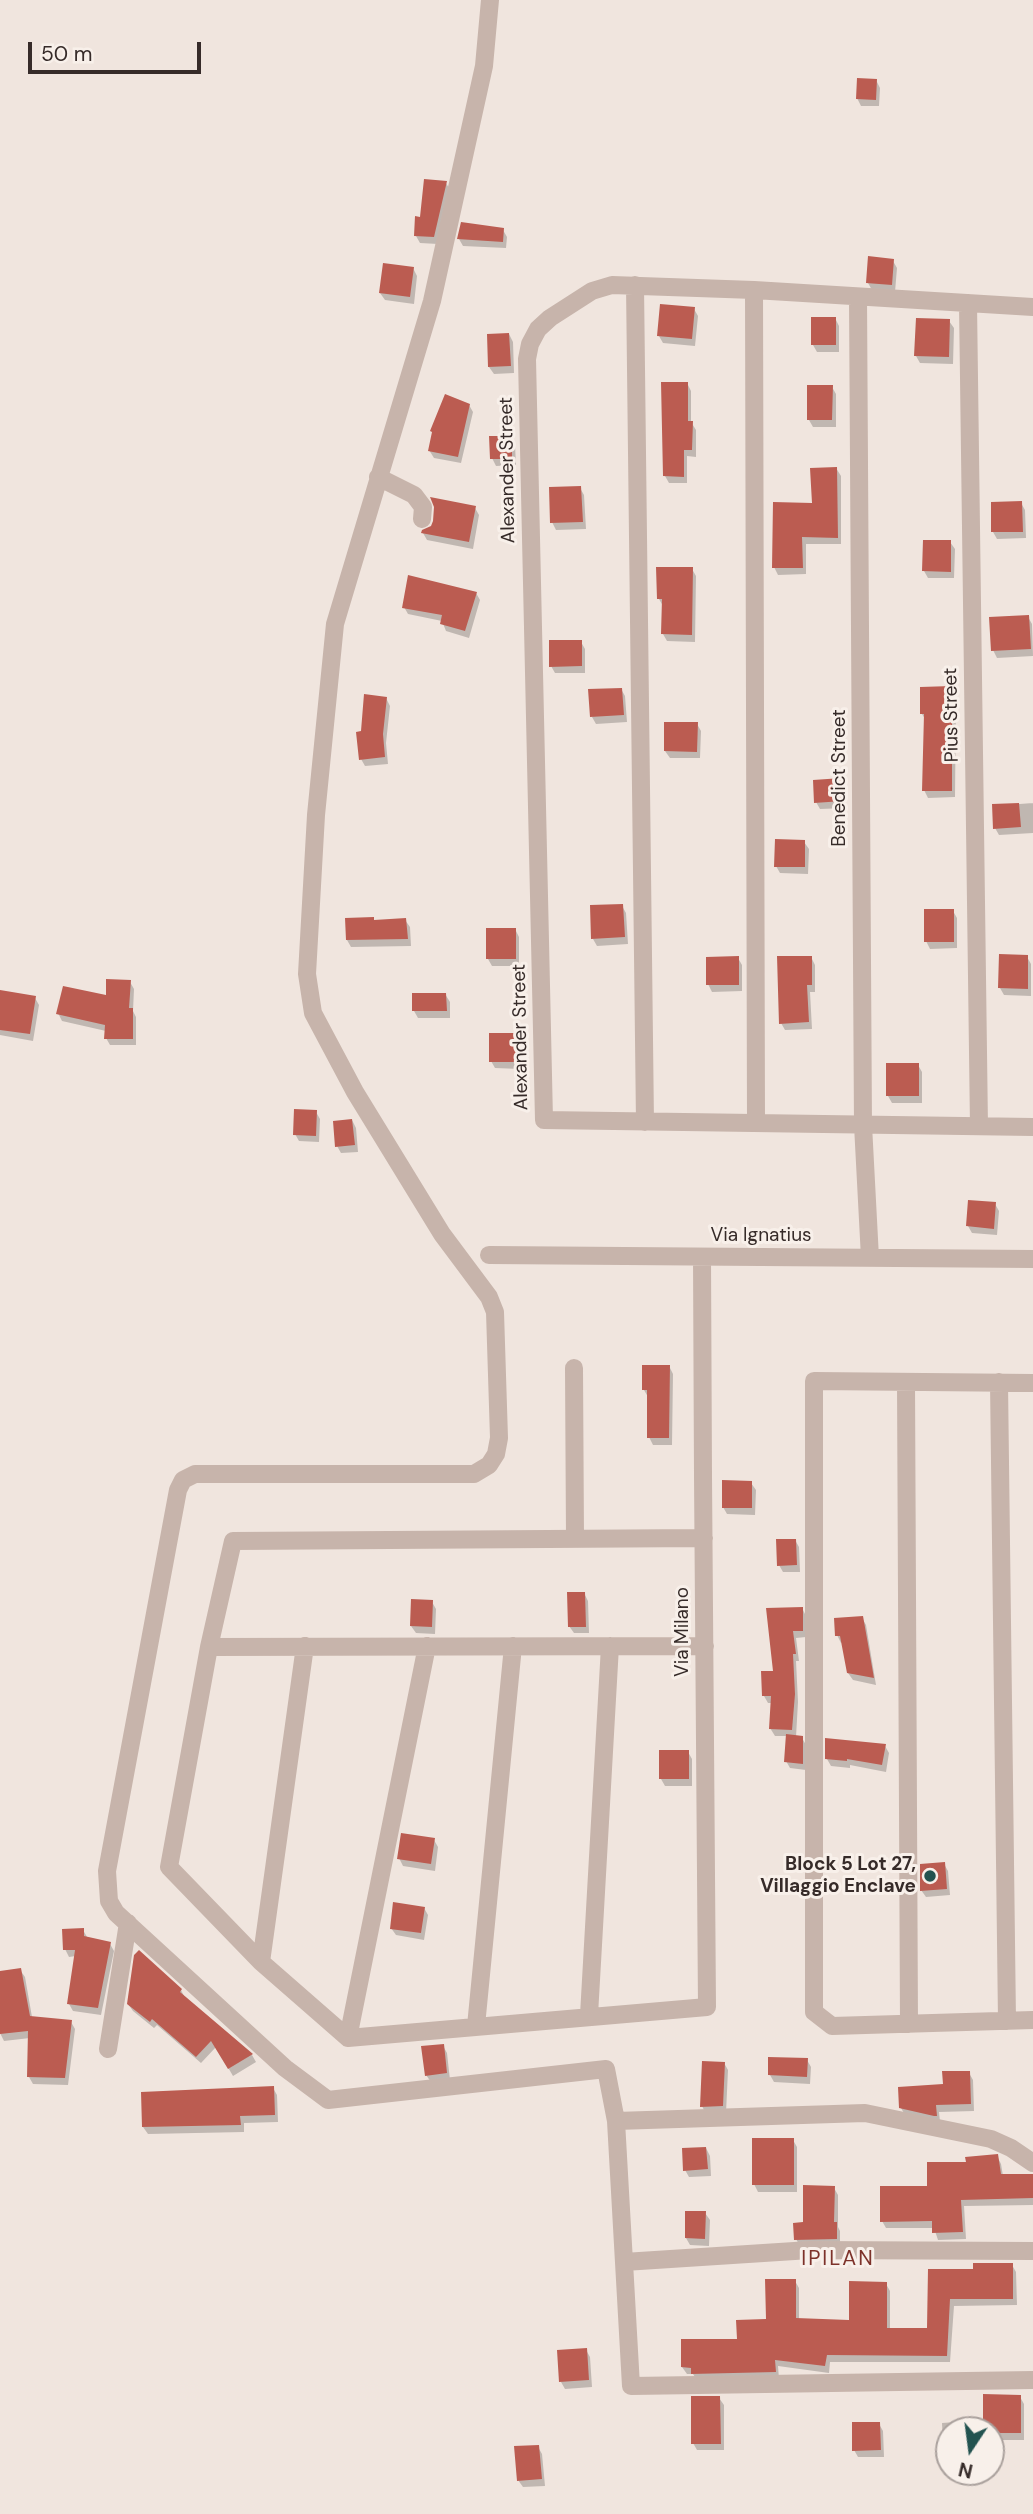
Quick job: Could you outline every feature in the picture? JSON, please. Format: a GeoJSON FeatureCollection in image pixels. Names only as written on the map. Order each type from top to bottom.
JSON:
{"type":"FeatureCollection","features":[{"type":"Feature","properties":{"kind":"street"},"geometry":{"type":"LineString","coordinates":[[490,0],[484,66],[432,301],[335,624],[316,815],[307,974],[313,1013],[355,1092],[442,1234],[495,1311],[499,1438],[496,1454],[489,1465],[474,1474],[195,1474],[183,1480],[178,1490],[107,1871],[108,1900],[116,1913],[285,2068],[328,2100],[606,2069],[616,2121],[631,2386],[1033,2380]]}},
{"type":"Feature","properties":{"kind":"street","name":"Alexander Street"},"geometry":{"type":"LineString","coordinates":[[645,1122],[544,1120],[527,359],[530,344],[538,329],[550,318],[592,291],[612,285],[754,290],[1033,307]]}},
{"type":"Feature","properties":{"kind":"street"},"geometry":{"type":"LineString","coordinates":[[635,285],[645,1122],[1033,1127]]}},
{"type":"Feature","properties":{"kind":"street"},"geometry":{"type":"LineString","coordinates":[[754,290],[756,1123]]}},
{"type":"Feature","properties":{"kind":"street","name":"Benedict Street"},"geometry":{"type":"LineString","coordinates":[[858,297],[863,1125],[870,1258]]}},
{"type":"Feature","properties":{"kind":"street","name":"Pius Street"},"geometry":{"type":"LineString","coordinates":[[968,303],[979,1126]]}},
{"type":"Feature","properties":{"kind":"street"},"geometry":{"type":"LineString","coordinates":[[379,477],[414,495],[423,507],[422,519]]}},
{"type":"Feature","properties":{"kind":"street","name":"Via Ignatius"},"geometry":{"type":"LineString","coordinates":[[489,1255],[1033,1259]]}},
{"type":"Feature","properties":{"kind":"street","name":"Via Milano"},"geometry":{"type":"LineString","coordinates":[[589,2015],[707,2007],[702,1257]]}},
{"type":"Feature","properties":{"kind":"street"},"geometry":{"type":"LineString","coordinates":[[574,1368],[575,1538]]}},
{"type":"Feature","properties":{"kind":"street"},"geometry":{"type":"LineString","coordinates":[[1033,1382],[814,1381],[814,2012],[832,2026],[1033,2020]]}},
{"type":"Feature","properties":{"kind":"street"},"geometry":{"type":"LineString","coordinates":[[906,1382],[909,2024]]}},
{"type":"Feature","properties":{"kind":"street"},"geometry":{"type":"LineString","coordinates":[[999,1382],[1007,2021]]}},
{"type":"Feature","properties":{"kind":"street"},"geometry":{"type":"LineString","coordinates":[[610,1646],[589,2015],[348,2038],[261,1962],[169,1867],[209,1647],[233,1541],[704,1538]]}},
{"type":"Feature","properties":{"kind":"street"},"geometry":{"type":"LineString","coordinates":[[261,1962],[305,1646]]}},
{"type":"Feature","properties":{"kind":"street"},"geometry":{"type":"LineString","coordinates":[[348,2038],[427,1646]]}},
{"type":"Feature","properties":{"kind":"street"},"geometry":{"type":"LineString","coordinates":[[476,2026],[513,1646]]}},
{"type":"Feature","properties":{"kind":"street"},"geometry":{"type":"LineString","coordinates":[[209,1647],[705,1646]]}},
{"type":"Feature","properties":{"kind":"street"},"geometry":{"type":"LineString","coordinates":[[108,2049],[128,1923]]}},
{"type":"Feature","properties":{"kind":"street"},"geometry":{"type":"LineString","coordinates":[[616,2121],[865,2113],[992,2139],[1033,2163]]}},
{"type":"Feature","properties":{"kind":"street"},"geometry":{"type":"LineString","coordinates":[[624,2262],[810,2250],[1033,2251]]}},
{"type":"Feature","properties":{"kind":"building"},"geometry":{"type":"Polygon","coordinates":[[[857,78],[877,79],[876,100],[856,99],[857,78]]]}},
{"type":"Feature","properties":{"kind":"building"},"geometry":{"type":"Polygon","coordinates":[[[424,179],[447,181],[434,237],[414,236],[415,216],[420,217],[424,179]]]}},
{"type":"Feature","properties":{"kind":"building"},"geometry":{"type":"Polygon","coordinates":[[[461,222],[504,228],[503,242],[457,239],[461,222]]]}},
{"type":"Feature","properties":{"kind":"building"},"geometry":{"type":"Polygon","coordinates":[[[868,256],[894,259],[892,285],[866,283],[868,256]]]}},
{"type":"Feature","properties":{"kind":"building"},"geometry":{"type":"Polygon","coordinates":[[[383,263],[414,267],[410,297],[379,293],[383,263]]]}},
{"type":"Feature","properties":{"kind":"building"},"geometry":{"type":"Polygon","coordinates":[[[660,304],[695,307],[692,339],[657,336],[660,304]]]}},
{"type":"Feature","properties":{"kind":"building"},"geometry":{"type":"Polygon","coordinates":[[[811,317],[836,317],[836,345],[811,345],[811,317]]]}},
{"type":"Feature","properties":{"kind":"building"},"geometry":{"type":"Polygon","coordinates":[[[916,318],[950,319],[949,357],[914,356],[916,318]]]}},
{"type":"Feature","properties":{"kind":"building"},"geometry":{"type":"Polygon","coordinates":[[[509,333],[511,366],[488,367],[487,334],[509,333]]]}},
{"type":"Feature","properties":{"kind":"building"},"geometry":{"type":"Polygon","coordinates":[[[661,382],[688,382],[688,421],[693,421],[692,450],[684,450],[684,477],[663,476],[661,382]]]}},
{"type":"Feature","properties":{"kind":"building"},"geometry":{"type":"Polygon","coordinates":[[[807,385],[833,385],[832,420],[807,420],[807,385]]]}},
{"type":"Feature","properties":{"kind":"building"},"geometry":{"type":"Polygon","coordinates":[[[445,394],[470,404],[458,457],[428,451],[430,431],[445,394]]]}},
{"type":"Feature","properties":{"kind":"building"},"geometry":{"type":"Polygon","coordinates":[[[489,436],[512,436],[512,459],[490,459],[489,436]]]}},
{"type":"Feature","properties":{"kind":"building"},"geometry":{"type":"Polygon","coordinates":[[[837,467],[838,538],[802,537],[803,568],[772,568],[773,502],[812,503],[810,468],[837,467]]]}},
{"type":"Feature","properties":{"kind":"building"},"geometry":{"type":"Polygon","coordinates":[[[581,486],[583,522],[550,523],[549,487],[581,486]]]}},
{"type":"Feature","properties":{"kind":"building"},"geometry":{"type":"Polygon","coordinates":[[[430,497],[476,506],[469,542],[421,533],[431,526],[433,521],[434,507],[430,497]]]}},
{"type":"Feature","properties":{"kind":"building"},"geometry":{"type":"Polygon","coordinates":[[[1022,501],[1023,532],[991,532],[991,502],[1022,501]]]}},
{"type":"Feature","properties":{"kind":"building"},"geometry":{"type":"Polygon","coordinates":[[[923,540],[951,540],[951,572],[922,571],[923,540]]]}},
{"type":"Feature","properties":{"kind":"building"},"geometry":{"type":"Polygon","coordinates":[[[656,567],[693,567],[692,635],[661,634],[662,599],[657,599],[656,567]]]}},
{"type":"Feature","properties":{"kind":"building"},"geometry":{"type":"Polygon","coordinates":[[[408,575],[477,592],[465,631],[440,624],[442,615],[402,608],[408,575]]]}},
{"type":"Feature","properties":{"kind":"building"},"geometry":{"type":"Polygon","coordinates":[[[1029,615],[1031,649],[991,651],[989,617],[1029,615]]]}},
{"type":"Feature","properties":{"kind":"building"},"geometry":{"type":"Polygon","coordinates":[[[549,640],[582,640],[582,666],[549,667],[549,640]]]}},
{"type":"Feature","properties":{"kind":"building"},"geometry":{"type":"Polygon","coordinates":[[[952,686],[952,791],[922,791],[924,714],[920,714],[920,687],[952,686]]]}},
{"type":"Feature","properties":{"kind":"building"},"geometry":{"type":"Polygon","coordinates":[[[622,688],[624,715],[590,717],[588,689],[622,688]]]}},
{"type":"Feature","properties":{"kind":"building"},"geometry":{"type":"Polygon","coordinates":[[[364,694],[387,697],[383,734],[385,757],[359,760],[356,732],[361,731],[364,694]]]}},
{"type":"Feature","properties":{"kind":"building"},"geometry":{"type":"Polygon","coordinates":[[[664,722],[698,722],[697,752],[664,751],[664,722]]]}},
{"type":"Feature","properties":{"kind":"building"},"geometry":{"type":"Polygon","coordinates":[[[842,778],[843,801],[814,803],[813,780],[842,778]]]}},
{"type":"Feature","properties":{"kind":"building"},"geometry":{"type":"Polygon","coordinates":[[[1019,803],[1021,827],[993,829],[992,804],[1019,803]]]}},
{"type":"Feature","properties":{"kind":"building"},"geometry":{"type":"Polygon","coordinates":[[[775,839],[805,840],[805,867],[774,867],[775,839]]]}},
{"type":"Feature","properties":{"kind":"building"},"geometry":{"type":"Polygon","coordinates":[[[623,904],[625,937],[591,939],[590,905],[623,904]]]}},
{"type":"Feature","properties":{"kind":"building"},"geometry":{"type":"Polygon","coordinates":[[[924,909],[954,909],[954,942],[924,942],[924,909]]]}},
{"type":"Feature","properties":{"kind":"building"},"geometry":{"type":"Polygon","coordinates":[[[374,917],[374,920],[406,918],[408,939],[346,940],[345,918],[374,917]]]}},
{"type":"Feature","properties":{"kind":"building"},"geometry":{"type":"Polygon","coordinates":[[[486,928],[516,928],[516,959],[486,959],[486,928]]]}},
{"type":"Feature","properties":{"kind":"building"},"geometry":{"type":"Polygon","coordinates":[[[999,954],[1028,955],[1028,989],[998,988],[999,954]]]}},
{"type":"Feature","properties":{"kind":"building"},"geometry":{"type":"Polygon","coordinates":[[[739,956],[739,985],[706,985],[706,957],[739,956]]]}},
{"type":"Feature","properties":{"kind":"building"},"geometry":{"type":"Polygon","coordinates":[[[777,956],[812,956],[812,985],[807,985],[809,1022],[779,1024],[777,956]]]}},
{"type":"Feature","properties":{"kind":"building"},"geometry":{"type":"Polygon","coordinates":[[[106,979],[131,980],[129,1008],[133,1008],[133,1039],[104,1039],[105,1025],[56,1014],[63,986],[106,995],[106,979]]]}},
{"type":"Feature","properties":{"kind":"building"},"geometry":{"type":"Polygon","coordinates":[[[0,990],[36,996],[30,1034],[0,1030],[0,990]]]}},
{"type":"Feature","properties":{"kind":"building"},"geometry":{"type":"Polygon","coordinates":[[[412,993],[446,993],[447,1011],[412,1011],[412,993]]]}},
{"type":"Feature","properties":{"kind":"building"},"geometry":{"type":"Polygon","coordinates":[[[489,1033],[518,1033],[517,1062],[489,1062],[489,1033]]]}},
{"type":"Feature","properties":{"kind":"building"},"geometry":{"type":"Polygon","coordinates":[[[886,1063],[919,1063],[919,1096],[886,1096],[886,1063]]]}},
{"type":"Feature","properties":{"kind":"building"},"geometry":{"type":"Polygon","coordinates":[[[294,1109],[317,1110],[316,1136],[293,1135],[294,1109]]]}},
{"type":"Feature","properties":{"kind":"building"},"geometry":{"type":"Polygon","coordinates":[[[352,1119],[355,1145],[335,1147],[333,1121],[352,1119]]]}},
{"type":"Feature","properties":{"kind":"building"},"geometry":{"type":"Polygon","coordinates":[[[968,1200],[996,1202],[994,1229],[966,1226],[968,1200]]]}},
{"type":"Feature","properties":{"kind":"building"},"geometry":{"type":"Polygon","coordinates":[[[642,1365],[670,1365],[669,1438],[647,1438],[647,1390],[642,1390],[642,1365]]]}},
{"type":"Feature","properties":{"kind":"building"},"geometry":{"type":"Polygon","coordinates":[[[722,1480],[752,1481],[752,1508],[722,1508],[722,1480]]]}},
{"type":"Feature","properties":{"kind":"building"},"geometry":{"type":"Polygon","coordinates":[[[776,1539],[796,1539],[797,1565],[777,1566],[776,1539]]]}},
{"type":"Feature","properties":{"kind":"building"},"geometry":{"type":"Polygon","coordinates":[[[567,1592],[585,1592],[586,1627],[568,1627],[567,1592]]]}},
{"type":"Feature","properties":{"kind":"building"},"geometry":{"type":"Polygon","coordinates":[[[411,1599],[433,1600],[432,1627],[410,1626],[411,1599]]]}},
{"type":"Feature","properties":{"kind":"building"},"geometry":{"type":"Polygon","coordinates":[[[803,1607],[803,1631],[793,1631],[796,1654],[793,1654],[795,1694],[792,1730],[769,1729],[771,1696],[762,1696],[761,1671],[773,1671],[766,1608],[803,1607]]]}},
{"type":"Feature","properties":{"kind":"building"},"geometry":{"type":"Polygon","coordinates":[[[863,1616],[874,1678],[847,1673],[840,1636],[835,1636],[834,1618],[863,1616]]]}},
{"type":"Feature","properties":{"kind":"building"},"geometry":{"type":"Polygon","coordinates":[[[786,1734],[803,1736],[803,1764],[784,1762],[786,1734]]]}},
{"type":"Feature","properties":{"kind":"building"},"geometry":{"type":"Polygon","coordinates":[[[825,1738],[886,1744],[882,1765],[847,1759],[825,1759],[825,1738]]]}},
{"type":"Feature","properties":{"kind":"building"},"geometry":{"type":"Polygon","coordinates":[[[659,1750],[689,1750],[689,1779],[659,1779],[659,1750]]]}},
{"type":"Feature","properties":{"kind":"building"},"geometry":{"type":"Polygon","coordinates":[[[401,1833],[435,1838],[431,1864],[397,1859],[401,1833]]]}},
{"type":"Feature","properties":{"kind":"building","name":"Block 5 Lot 27, Villaggio Enclave"},"geometry":{"type":"Polygon","coordinates":[[[945,1862],[947,1889],[920,1891],[920,1864],[945,1862]]]}},
{"type":"Feature","properties":{"kind":"building"},"geometry":{"type":"Polygon","coordinates":[[[393,1902],[425,1907],[421,1933],[390,1929],[393,1902]]]}},
{"type":"Feature","properties":{"kind":"building"},"geometry":{"type":"Polygon","coordinates":[[[84,1928],[84,1936],[111,1942],[98,2008],[67,2004],[75,1950],[63,1950],[62,1929],[84,1928]]]}},
{"type":"Feature","properties":{"kind":"building"},"geometry":{"type":"Polygon","coordinates":[[[139,1950],[182,1989],[180,1992],[253,2054],[228,2069],[211,2041],[196,2057],[152,2019],[150,2022],[127,2004],[134,1955],[139,1950]]]}},
{"type":"Feature","properties":{"kind":"building"},"geometry":{"type":"Polygon","coordinates":[[[21,1968],[30,2016],[72,2020],[65,2078],[27,2077],[28,2031],[0,2034],[0,1971],[21,1968]]]}},
{"type":"Feature","properties":{"kind":"building"},"geometry":{"type":"Polygon","coordinates":[[[444,2044],[447,2073],[425,2076],[421,2046],[444,2044]]]}},
{"type":"Feature","properties":{"kind":"building"},"geometry":{"type":"Polygon","coordinates":[[[768,2057],[808,2058],[807,2077],[768,2075],[768,2057]]]}},
{"type":"Feature","properties":{"kind":"building"},"geometry":{"type":"Polygon","coordinates":[[[702,2061],[725,2062],[723,2106],[700,2107],[702,2061]]]}},
{"type":"Feature","properties":{"kind":"building"},"geometry":{"type":"Polygon","coordinates":[[[942,2071],[970,2071],[971,2104],[936,2105],[937,2116],[899,2108],[898,2087],[943,2084],[942,2071]]]}},
{"type":"Feature","properties":{"kind":"building"},"geometry":{"type":"Polygon","coordinates":[[[274,2086],[275,2115],[240,2116],[241,2125],[142,2127],[141,2092],[274,2086]]]}},
{"type":"Feature","properties":{"kind":"building"},"geometry":{"type":"Polygon","coordinates":[[[752,2138],[794,2138],[794,2185],[752,2185],[752,2138]]]}},
{"type":"Feature","properties":{"kind":"building"},"geometry":{"type":"Polygon","coordinates":[[[706,2147],[708,2169],[683,2171],[682,2148],[706,2147]]]}},
{"type":"Feature","properties":{"kind":"building"},"geometry":{"type":"Polygon","coordinates":[[[998,2154],[1001,2174],[1033,2174],[1033,2198],[961,2200],[963,2232],[932,2233],[932,2221],[880,2222],[880,2186],[927,2186],[927,2162],[966,2162],[965,2157],[998,2154]]]}},
{"type":"Feature","properties":{"kind":"building"},"geometry":{"type":"Polygon","coordinates":[[[803,2185],[835,2186],[834,2222],[837,2222],[837,2239],[794,2240],[793,2223],[803,2222],[803,2185]]]}},
{"type":"Feature","properties":{"kind":"building"},"geometry":{"type":"Polygon","coordinates":[[[685,2211],[706,2211],[705,2239],[685,2238],[685,2211]]]}},
{"type":"Feature","properties":{"kind":"building"},"geometry":{"type":"Polygon","coordinates":[[[973,2263],[1013,2263],[1013,2299],[950,2299],[947,2356],[827,2355],[825,2366],[775,2360],[776,2372],[691,2374],[691,2368],[681,2367],[681,2339],[737,2339],[736,2320],[766,2319],[765,2279],[796,2279],[796,2318],[849,2320],[849,2281],[887,2282],[887,2328],[927,2328],[928,2269],[973,2269],[973,2263]]]}},
{"type":"Feature","properties":{"kind":"building"},"geometry":{"type":"Polygon","coordinates":[[[587,2348],[589,2380],[559,2382],[557,2350],[587,2348]]]}},
{"type":"Feature","properties":{"kind":"building"},"geometry":{"type":"Polygon","coordinates":[[[983,2394],[1021,2395],[1021,2433],[1005,2433],[1005,2416],[983,2416],[983,2394]]]}},
{"type":"Feature","properties":{"kind":"building"},"geometry":{"type":"Polygon","coordinates":[[[691,2396],[720,2396],[721,2444],[691,2444],[691,2396]]]}},
{"type":"Feature","properties":{"kind":"building"},"geometry":{"type":"Polygon","coordinates":[[[852,2422],[880,2422],[881,2450],[852,2451],[852,2422]]]}},
{"type":"Feature","properties":{"kind":"building"},"geometry":{"type":"Polygon","coordinates":[[[539,2445],[542,2479],[517,2481],[514,2446],[539,2445]]]}},
{"type":"Feature","properties":{"kind":"place","name":"Block 5 Lot 27, Villaggio Enclave"},"geometry":{"type":"Point","coordinates":[930,1876]}},
{"type":"Feature","properties":{"kind":"district","name":"IPILAN"},"geometry":{"type":"Point","coordinates":[838,2259]}}]}
